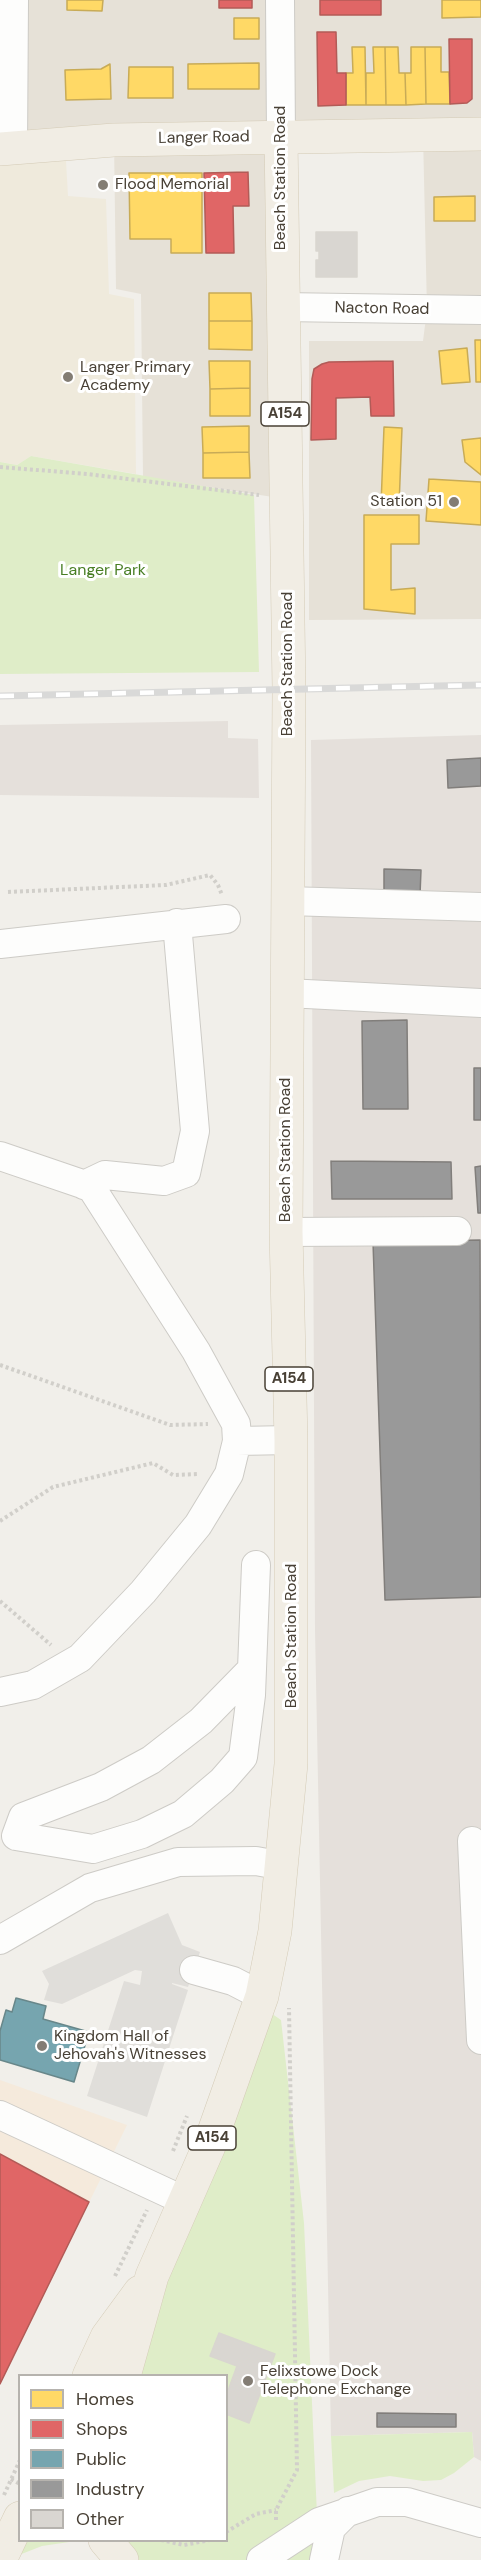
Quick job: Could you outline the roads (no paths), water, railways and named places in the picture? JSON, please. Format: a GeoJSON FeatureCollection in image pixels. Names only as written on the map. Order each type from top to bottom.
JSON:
{"type":"FeatureCollection","features":[{"type":"Feature","properties":{"kind":"main road","name":"Langer Road"},"geometry":{"type":"LineString","coordinates":[[7,149],[114,140],[481,134]]}},
{"type":"Feature","properties":{"kind":"main road","name":"Beach Station Road"},"geometry":{"type":"LineString","coordinates":[[125,2374],[152,2276],[208,2146],[262,1996],[275,1931],[291,1764],[291,1440],[286,1232],[288,901],[286,499],[280,137]]}},
{"type":"Feature","properties":{"kind":"main road","name":"Beach Station Road"},"geometry":{"type":"LineString","coordinates":[[90,2374],[107,2337],[152,2276]]}},
{"type":"Feature","properties":{"kind":"main road"},"geometry":{"type":"LineString","coordinates":[[0,2560],[18,2522]]}},
{"type":"Feature","properties":{"kind":"main road"},"geometry":{"type":"LineString","coordinates":[[106,2542],[122,2560]]}},
{"type":"Feature","properties":{"kind":"street"},"geometry":{"type":"LineString","coordinates":[[7,149],[14,0]]}},
{"type":"Feature","properties":{"kind":"street","name":"Beach Station Road"},"geometry":{"type":"LineString","coordinates":[[280,0],[280,137]]}},
{"type":"Feature","properties":{"kind":"street","name":"Nacton Road"},"geometry":{"type":"LineString","coordinates":[[282,307],[481,309]]}},
{"type":"Feature","properties":{"kind":"street"},"geometry":{"type":"LineString","coordinates":[[288,901],[481,907]]}},
{"type":"Feature","properties":{"kind":"street"},"geometry":{"type":"LineString","coordinates":[[0,944],[226,919]]}},
{"type":"Feature","properties":{"kind":"street"},"geometry":{"type":"LineString","coordinates":[[84,1185],[105,1175],[164,1181],[186,1173],[195,1131],[177,923]]}},
{"type":"Feature","properties":{"kind":"street"},"geometry":{"type":"LineString","coordinates":[[287,993],[481,1003]]}},
{"type":"Feature","properties":{"kind":"street"},"geometry":{"type":"LineString","coordinates":[[0,1156],[91,1187],[196,1351],[237,1432],[229,1474],[198,1525],[143,1592],[80,1658],[33,1685],[0,1692]]}},
{"type":"Feature","properties":{"kind":"street"},"geometry":{"type":"LineString","coordinates":[[286,1232],[457,1231]]}},
{"type":"Feature","properties":{"kind":"street"},"geometry":{"type":"LineString","coordinates":[[237,1432],[291,1440]]}},
{"type":"Feature","properties":{"kind":"street"},"geometry":{"type":"LineString","coordinates":[[251,1670],[201,1720],[151,1760],[101,1787],[23,1817],[16,1836],[93,1849],[142,1834],[183,1814],[222,1781],[243,1757],[252,1695],[256,1565]]}},
{"type":"Feature","properties":{"kind":"street"},"geometry":{"type":"LineString","coordinates":[[472,1841],[481,2040]]}},
{"type":"Feature","properties":{"kind":"street"},"geometry":{"type":"LineString","coordinates":[[0,1940],[90,1888],[178,1862],[256,1861],[283,1866]]}},
{"type":"Feature","properties":{"kind":"street"},"geometry":{"type":"LineString","coordinates":[[194,1970],[233,1981],[262,1996]]}},
{"type":"Feature","properties":{"kind":"street"},"geometry":{"type":"LineString","coordinates":[[0,2115],[185,2201]]}},
{"type":"Feature","properties":{"kind":"street"},"geometry":{"type":"LineString","coordinates":[[261,2560],[307,2529],[348,2511],[377,2502],[407,2502],[479,2516]]}},
{"type":"Feature","properties":{"kind":"street"},"geometry":{"type":"LineString","coordinates":[[324,2560],[331,2528],[348,2511]]}},
{"type":"Feature","properties":{"kind":"railway"},"geometry":{"type":"LineString","coordinates":[[0,696],[481,685]]}},
{"type":"Feature","properties":{"kind":"place","name":"Flood Memorial"},"geometry":{"type":"Point","coordinates":[103,185]}},
{"type":"Feature","properties":{"kind":"place","name":"Langer Primary Academy"},"geometry":{"type":"Point","coordinates":[68,377]}},
{"type":"Feature","properties":{"kind":"place","name":"Station 51"},"geometry":{"type":"Point","coordinates":[454,502]}},
{"type":"Feature","properties":{"kind":"place","name":"Kingdom Hall of Jehovah's Witnesses"},"geometry":{"type":"Point","coordinates":[42,2046]}},
{"type":"Feature","properties":{"kind":"place","name":"Felixstowe Dock Telephone Exchange"},"geometry":{"type":"Point","coordinates":[248,2381]}},
{"type":"Feature","properties":{"kind":"park label","name":"Langer Park"},"geometry":{"type":"Point","coordinates":[103,571]}}]}
